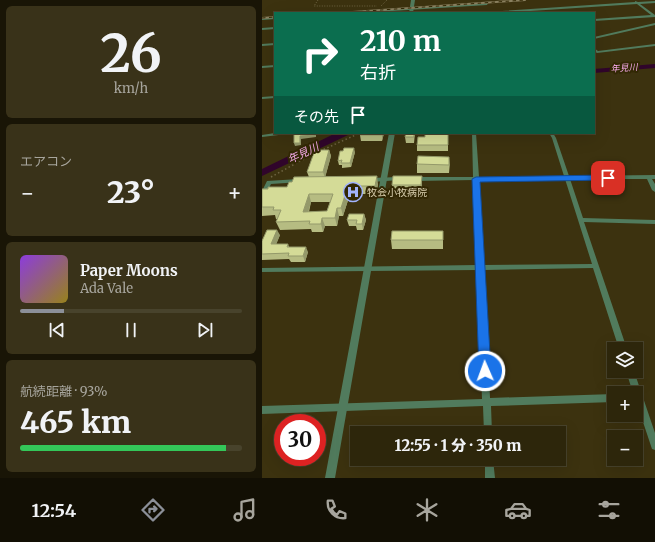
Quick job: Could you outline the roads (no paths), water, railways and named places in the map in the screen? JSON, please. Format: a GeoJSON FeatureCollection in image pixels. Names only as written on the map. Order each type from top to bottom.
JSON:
{"type":"FeatureCollection","features":[{"type":"Feature","properties":{"kind":"street"},"geometry":{"type":"LineString","coordinates":[[412,11],[414,0]]}},
{"type":"Feature","properties":{"kind":"street"},"geometry":{"type":"LineString","coordinates":[[633,0],[654,17]]}},
{"type":"Feature","properties":{"kind":"street"},"geometry":{"type":"LineString","coordinates":[[380,12],[412,11],[486,2],[487,12]]}},
{"type":"Feature","properties":{"kind":"street"},"geometry":{"type":"LineString","coordinates":[[501,12],[655,2]]}},
{"type":"Feature","properties":{"kind":"street"},"geometry":{"type":"LineString","coordinates":[[558,8],[561,12]]}},
{"type":"Feature","properties":{"kind":"street"},"geometry":{"type":"LineString","coordinates":[[595,20],[654,17]]}},
{"type":"Feature","properties":{"kind":"street"},"geometry":{"type":"LineString","coordinates":[[262,19],[274,18]]}},
{"type":"Feature","properties":{"kind":"street"},"geometry":{"type":"LineString","coordinates":[[595,38],[655,24]]}},
{"type":"Feature","properties":{"kind":"street"},"geometry":{"type":"LineString","coordinates":[[262,29],[274,28]]}},
{"type":"Feature","properties":{"kind":"street"},"geometry":{"type":"LineString","coordinates":[[262,45],[274,44]]}},
{"type":"Feature","properties":{"kind":"street"},"geometry":{"type":"LineString","coordinates":[[595,50],[597,52],[655,45]]}},
{"type":"Feature","properties":{"kind":"street"},"geometry":{"type":"LineString","coordinates":[[262,67],[274,66]]}},
{"type":"Feature","properties":{"kind":"street"},"geometry":{"type":"LineString","coordinates":[[262,98],[274,97]]}},
{"type":"Feature","properties":{"kind":"street"},"geometry":{"type":"LineString","coordinates":[[262,136],[279,134]]}},
{"type":"Feature","properties":{"kind":"street"},"geometry":{"type":"LineString","coordinates":[[330,478],[392,134]]}},
{"type":"Feature","properties":{"kind":"street"},"geometry":{"type":"LineString","coordinates":[[474,134],[488,426]]}},
{"type":"Feature","properties":{"kind":"street"},"geometry":{"type":"LineString","coordinates":[[552,134],[568,178],[621,342]]}},
{"type":"Feature","properties":{"kind":"street"},"geometry":{"type":"LineString","coordinates":[[361,180],[652,177],[655,190]]}},
{"type":"Feature","properties":{"kind":"street"},"geometry":{"type":"LineString","coordinates":[[262,196],[269,182],[307,181]]}},
{"type":"Feature","properties":{"kind":"street"},"geometry":{"type":"LineString","coordinates":[[581,220],[655,222]]}},
{"type":"Feature","properties":{"kind":"street"},"geometry":{"type":"LineString","coordinates":[[262,270],[596,266]]}},
{"type":"Feature","properties":{"kind":"street"},"geometry":{"type":"LineString","coordinates":[[262,410],[342,408],[486,401],[607,398]]}},
{"type":"Feature","properties":{"kind":"street"},"geometry":{"type":"LineString","coordinates":[[643,413],[655,446]]}},
{"type":"Feature","properties":{"kind":"street"},"geometry":{"type":"LineString","coordinates":[[489,466],[490,478]]}},
{"type":"Feature","properties":{"kind":"waterway","name":"年見川"},"geometry":{"type":"LineString","coordinates":[[595,71],[655,66]]}},
{"type":"Feature","properties":{"kind":"waterway","name":"年見川"},"geometry":{"type":"LineString","coordinates":[[262,173],[342,134]]}},
{"type":"Feature","properties":{"kind":"railway"},"geometry":{"type":"LineString","coordinates":[[352,12],[525,0]]}},
{"type":"Feature","properties":{"kind":"railway"},"geometry":{"type":"LineString","coordinates":[[262,18],[274,17]]}},
{"type":"Feature","properties":{"kind":"place","name":"牧会小牧病院"},"geometry":{"type":"Point","coordinates":[353,192]}}]}
